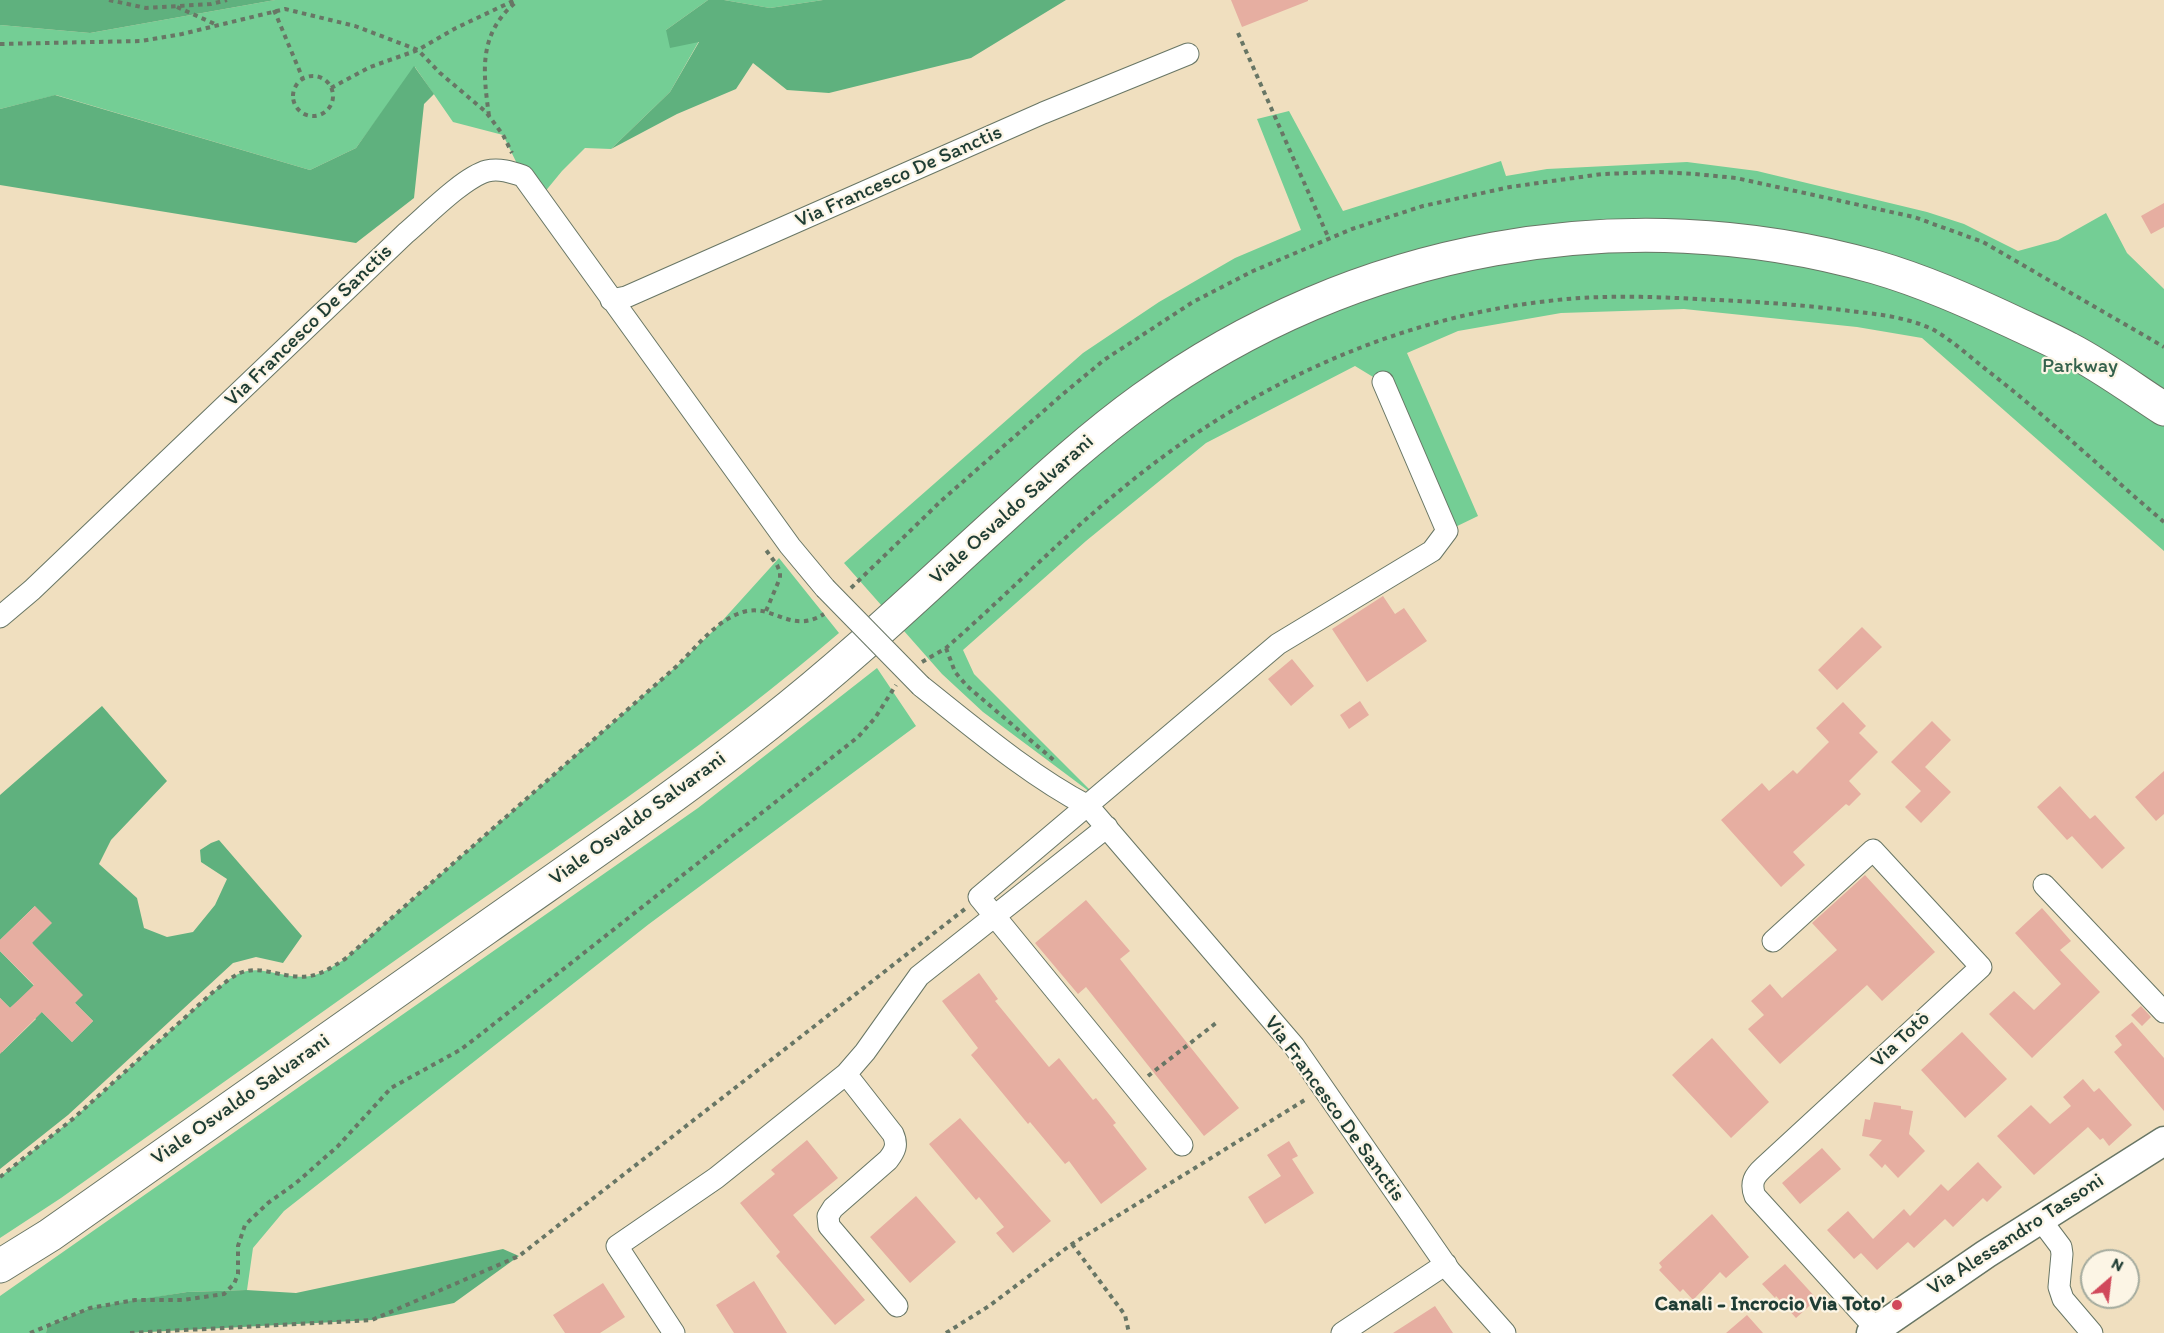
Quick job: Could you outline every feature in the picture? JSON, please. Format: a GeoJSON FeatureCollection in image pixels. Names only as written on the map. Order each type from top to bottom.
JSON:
{"type":"FeatureCollection","features":[{"type":"Feature","properties":{"kind":"main road","name":"Viale Osvaldo Salvarani"},"geometry":{"type":"LineString","coordinates":[[0,1266],[50,1235],[725,757],[849,657],[1056,469],[1146,396],[1231,343],[1323,297],[1377,277],[1477,251],[1578,238],[1708,236],[1814,253],[1876,267],[1954,294],[2072,350],[2164,409]]}},
{"type":"Feature","properties":{"kind":"street","name":"Via Francesco De Sanctis"},"geometry":{"type":"LineString","coordinates":[[611,300],[626,297],[1043,113],[1188,54]]}},
{"type":"Feature","properties":{"kind":"street","name":"Via Francesco De Sanctis"},"geometry":{"type":"LineString","coordinates":[[0,617],[32,590],[405,233],[468,181],[487,171],[508,170],[523,176],[790,546],[825,588],[912,682],[984,736],[1088,806],[1294,1046],[1446,1264],[1505,1333]]}},
{"type":"Feature","properties":{"kind":"street"},"geometry":{"type":"LineString","coordinates":[[1182,1144],[979,897],[1278,644],[1432,551],[1447,531],[1383,382]]}},
{"type":"Feature","properties":{"kind":"street"},"geometry":{"type":"LineString","coordinates":[[674,1333],[617,1246],[716,1178],[846,1074],[865,1052],[919,976],[1107,827]]}},
{"type":"Feature","properties":{"kind":"street","name":"Via Totò"},"geometry":{"type":"LineString","coordinates":[[1773,941],[1873,850],[1981,967],[1753,1179],[1752,1188],[1755,1196],[1874,1331]]}},
{"type":"Feature","properties":{"kind":"street"},"geometry":{"type":"LineString","coordinates":[[2044,885],[2164,1012]]}},
{"type":"Feature","properties":{"kind":"street"},"geometry":{"type":"LineString","coordinates":[[846,1074],[893,1134],[896,1141],[895,1150],[888,1160],[833,1208],[828,1216],[829,1226],[897,1306]]}},
{"type":"Feature","properties":{"kind":"street","name":"Via Alessandro Tassoni"},"geometry":{"type":"LineString","coordinates":[[1874,1331],[1928,1292],[2040,1218],[2164,1141]]}},
{"type":"Feature","properties":{"kind":"street"},"geometry":{"type":"LineString","coordinates":[[2040,1218],[2061,1247],[2059,1287],[2063,1299],[2092,1333]]}},
{"type":"Feature","properties":{"kind":"street"},"geometry":{"type":"LineString","coordinates":[[1342,1333],[1446,1264]]}},
{"type":"Feature","properties":{"kind":"path"},"geometry":{"type":"LineString","coordinates":[[109,0],[146,8],[211,4],[227,0]]}},
{"type":"Feature","properties":{"kind":"path"},"geometry":{"type":"LineString","coordinates":[[331,88],[370,67],[418,50],[456,28],[517,0]]}},
{"type":"Feature","properties":{"kind":"path"},"geometry":{"type":"LineString","coordinates":[[489,117],[484,65],[488,45],[494,27],[503,13],[517,0]]}},
{"type":"Feature","properties":{"kind":"path"},"geometry":{"type":"LineString","coordinates":[[175,6],[217,25]]}},
{"type":"Feature","properties":{"kind":"path"},"geometry":{"type":"LineString","coordinates":[[0,44],[141,41],[182,34],[285,9],[355,26],[418,50],[489,117],[503,135],[523,176]]}},
{"type":"Feature","properties":{"kind":"path"},"geometry":{"type":"LineString","coordinates":[[274,10],[303,79]]}},
{"type":"Feature","properties":{"kind":"path"},"geometry":{"type":"LineString","coordinates":[[1238,33],[1329,239]]}},
{"type":"Feature","properties":{"kind":"path"},"geometry":{"type":"LineString","coordinates":[[316,76],[328,82],[331,88],[333,101],[330,107],[320,115],[307,116],[301,113],[293,102],[294,89],[303,79],[316,76]]}},
{"type":"Feature","properties":{"kind":"path"},"geometry":{"type":"LineString","coordinates":[[849,589],[950,494],[1104,360],[1193,302],[1253,271],[1329,239],[1423,206],[1552,180],[1602,174],[1660,172],[1736,178],[1914,217],[1983,242],[2164,347]]}},
{"type":"Feature","properties":{"kind":"path"},"geometry":{"type":"LineString","coordinates":[[918,665],[925,658],[946,648],[1118,492],[1166,454],[1219,417],[1295,375],[1387,337],[1453,317],[1550,300],[1662,296],[1782,303],[1913,321],[1934,330],[2007,386],[2164,522]]}},
{"type":"Feature","properties":{"kind":"path"},"geometry":{"type":"LineString","coordinates":[[764,546],[780,573],[766,611]]}},
{"type":"Feature","properties":{"kind":"path"},"geometry":{"type":"LineString","coordinates":[[0,1177],[74,1118],[212,993],[232,978],[245,971],[259,970],[307,978],[320,974],[345,959],[729,619],[744,612],[766,611],[784,619],[809,622],[825,614]]}},
{"type":"Feature","properties":{"kind":"path"},"geometry":{"type":"LineString","coordinates":[[946,648],[955,672],[967,686],[1064,769]]}},
{"type":"Feature","properties":{"kind":"path"},"geometry":{"type":"LineString","coordinates":[[30,1333],[90,1308],[135,1300],[183,1300],[224,1294],[234,1284],[238,1274],[238,1246],[245,1225],[268,1203],[296,1183],[338,1146],[381,1097],[407,1078],[460,1050],[476,1038],[858,737],[875,718],[896,684],[912,682]]}},
{"type":"Feature","properties":{"kind":"path"},"geometry":{"type":"LineString","coordinates":[[130,1333],[372,1320],[519,1256],[979,897]]}},
{"type":"Feature","properties":{"kind":"path"},"geometry":{"type":"LineString","coordinates":[[1134,1087],[1216,1023]]}},
{"type":"Feature","properties":{"kind":"path"},"geometry":{"type":"LineString","coordinates":[[946,1333],[989,1306],[1072,1244],[1322,1089]]}},
{"type":"Feature","properties":{"kind":"path"},"geometry":{"type":"LineString","coordinates":[[1072,1244],[1125,1315],[1129,1333]]}},
{"type":"Feature","properties":{"kind":"green space"},"geometry":{"type":"Polygon","coordinates":[[[0,0],[275,0],[90,33],[0,25],[0,0]]]}},
{"type":"Feature","properties":{"kind":"green space"},"geometry":{"type":"Polygon","coordinates":[[[275,0],[708,0],[666,30],[699,41],[670,92],[611,149],[585,148],[539,199],[523,176],[503,135],[453,122],[415,67],[356,148],[310,170],[56,95],[0,109],[0,25],[90,33],[275,0]]]}},
{"type":"Feature","properties":{"kind":"green space"},"geometry":{"type":"Polygon","coordinates":[[[708,0],[724,0],[770,8],[823,0],[1066,0],[971,58],[829,93],[787,90],[753,63],[736,89],[677,114],[611,149],[670,92],[699,42],[670,48],[666,30],[708,0]]]}},
{"type":"Feature","properties":{"kind":"green space"},"geometry":{"type":"Polygon","coordinates":[[[724,0],[823,0],[770,8],[724,0]]]}},
{"type":"Feature","properties":{"kind":"green space"},"geometry":{"type":"Polygon","coordinates":[[[414,66],[434,94],[424,104],[414,198],[356,243],[0,185],[0,109],[55,95],[310,170],[356,148],[414,66]]]}},
{"type":"Feature","properties":{"kind":"green space","name":"Parkway"},"geometry":{"type":"Polygon","coordinates":[[[1289,111],[1343,211],[1501,161],[1506,176],[1547,169],[1687,162],[1757,171],[1927,212],[1964,224],[2018,251],[2058,240],[2106,213],[2127,253],[2164,289],[2164,551],[1922,338],[1857,327],[1684,309],[1561,313],[1458,331],[1407,353],[1478,516],[1447,531],[1383,383],[1355,366],[1206,443],[1086,541],[963,650],[974,674],[1098,798],[983,712],[942,674],[844,563],[1083,353],[1159,302],[1235,258],[1301,230],[1257,119],[1289,111]]]}},
{"type":"Feature","properties":{"kind":"green space"},"geometry":{"type":"Polygon","coordinates":[[[779,558],[839,633],[746,709],[651,780],[61,1198],[0,1238],[0,1177],[74,1118],[212,993],[233,977],[242,972],[254,970],[304,977],[312,976],[345,959],[678,665],[713,631],[779,558]]]}},
{"type":"Feature","properties":{"kind":"green space"},"geometry":{"type":"Polygon","coordinates":[[[877,668],[916,726],[649,924],[284,1211],[253,1248],[247,1290],[187,1292],[90,1308],[47,1326],[46,1333],[0,1333],[0,1296],[698,808],[877,668]]]}},
{"type":"Feature","properties":{"kind":"green space"},"geometry":{"type":"Polygon","coordinates":[[[102,706],[167,781],[111,840],[99,864],[137,898],[144,928],[167,937],[193,932],[215,905],[227,879],[201,862],[200,850],[219,840],[302,936],[283,963],[256,957],[233,963],[68,1115],[0,1169],[0,1050],[2,1052],[36,1019],[18,1001],[10,1008],[0,998],[0,951],[46,998],[37,1007],[72,1042],[93,1021],[75,1003],[32,943],[35,906],[0,940],[0,795],[102,706]]]}},
{"type":"Feature","properties":{"kind":"green space"},"geometry":{"type":"Polygon","coordinates":[[[503,1249],[519,1256],[454,1303],[372,1320],[130,1333],[46,1333],[47,1326],[90,1308],[187,1292],[246,1290],[296,1293],[503,1249]]]}},
{"type":"Feature","properties":{"kind":"building"},"geometry":{"type":"Polygon","coordinates":[[[1231,0],[1308,0],[1308,1],[1242,27],[1231,0]]]}},
{"type":"Feature","properties":{"kind":"building"},"geometry":{"type":"Polygon","coordinates":[[[2164,203],[2164,227],[2151,234],[2141,216],[2164,203]]]}},
{"type":"Feature","properties":{"kind":"building"},"geometry":{"type":"Polygon","coordinates":[[[1383,596],[1395,614],[1404,608],[1427,641],[1367,682],[1332,629],[1383,596]]]}},
{"type":"Feature","properties":{"kind":"building"},"geometry":{"type":"Polygon","coordinates":[[[1862,627],[1882,647],[1837,690],[1818,670],[1862,627]]]}},
{"type":"Feature","properties":{"kind":"building"},"geometry":{"type":"Polygon","coordinates":[[[1292,659],[1314,686],[1291,706],[1268,679],[1292,659]]]}},
{"type":"Feature","properties":{"kind":"building"},"geometry":{"type":"Polygon","coordinates":[[[1360,701],[1369,715],[1349,729],[1340,715],[1360,701]]]}},
{"type":"Feature","properties":{"kind":"building"},"geometry":{"type":"Polygon","coordinates":[[[1843,702],[1866,726],[1859,733],[1878,752],[1849,781],[1861,794],[1849,806],[1846,804],[1793,852],[1805,865],[1781,887],[1721,820],[1762,783],[1769,791],[1793,770],[1797,774],[1829,742],[1816,728],[1843,702]]]}},
{"type":"Feature","properties":{"kind":"building"},"geometry":{"type":"Polygon","coordinates":[[[1932,721],[1951,740],[1925,767],[1951,792],[1921,823],[1905,807],[1921,791],[1891,762],[1932,721]]]}},
{"type":"Feature","properties":{"kind":"building"},"geometry":{"type":"Polygon","coordinates":[[[2164,771],[2164,814],[2156,821],[2135,797],[2164,771]]]}},
{"type":"Feature","properties":{"kind":"building"},"geometry":{"type":"Polygon","coordinates":[[[2060,786],[2090,819],[2095,815],[2125,848],[2102,869],[2072,836],[2067,840],[2037,807],[2060,786]]]}},
{"type":"Feature","properties":{"kind":"building"},"geometry":{"type":"Polygon","coordinates":[[[1865,875],[1935,952],[1882,1001],[1867,985],[1780,1064],[1748,1029],[1764,1015],[1751,1001],[1770,984],[1782,998],[1837,950],[1812,923],[1865,875]]]}},
{"type":"Feature","properties":{"kind":"building"},"geometry":{"type":"Polygon","coordinates":[[[1086,900],[1130,951],[1120,959],[1239,1108],[1204,1136],[1086,987],[1078,994],[1035,943],[1086,900]]]}},
{"type":"Feature","properties":{"kind":"building"},"geometry":{"type":"Polygon","coordinates":[[[35,906],[52,923],[32,943],[83,995],[75,1003],[93,1021],[72,1042],[42,1012],[0,1054],[0,998],[10,1008],[34,985],[0,951],[0,940],[35,906]]]}},
{"type":"Feature","properties":{"kind":"building"},"geometry":{"type":"Polygon","coordinates":[[[2042,908],[2071,941],[2060,950],[2100,992],[2032,1058],[1989,1014],[2014,991],[2034,1010],[2061,984],[2015,933],[2042,908]]]}},
{"type":"Feature","properties":{"kind":"building"},"geometry":{"type":"Polygon","coordinates":[[[979,973],[998,999],[995,1001],[1049,1067],[1059,1058],[1093,1100],[1096,1098],[1116,1123],[1113,1125],[1147,1169],[1101,1204],[1069,1161],[1065,1164],[1030,1122],[1028,1124],[971,1055],[978,1048],[942,1001],[979,973]]]}},
{"type":"Feature","properties":{"kind":"building"},"geometry":{"type":"Polygon","coordinates":[[[2141,1006],[2151,1017],[2142,1026],[2131,1015],[2141,1006]]]}},
{"type":"Feature","properties":{"kind":"building"},"geometry":{"type":"Polygon","coordinates":[[[2132,1022],[2164,1058],[2164,1111],[2114,1052],[2122,1045],[2115,1036],[2132,1022]]]}},
{"type":"Feature","properties":{"kind":"building"},"geometry":{"type":"Polygon","coordinates":[[[1962,1032],[2007,1079],[1965,1118],[1921,1070],[1962,1032]]]}},
{"type":"Feature","properties":{"kind":"building"},"geometry":{"type":"Polygon","coordinates":[[[1712,1038],[1769,1102],[1731,1138],[1672,1075],[1712,1038]]]}},
{"type":"Feature","properties":{"kind":"building"},"geometry":{"type":"Polygon","coordinates":[[[2083,1079],[2094,1092],[2099,1088],[2132,1125],[2109,1146],[2103,1138],[2100,1140],[2088,1127],[2034,1175],[1997,1136],[2031,1105],[2050,1124],[2071,1106],[2063,1097],[2083,1079]]]}},
{"type":"Feature","properties":{"kind":"building"},"geometry":{"type":"Polygon","coordinates":[[[1874,1102],[1901,1106],[1901,1109],[1913,1111],[1909,1134],[1925,1151],[1898,1178],[1885,1164],[1882,1168],[1869,1155],[1882,1140],[1862,1136],[1865,1119],[1870,1120],[1874,1102]]]}},
{"type":"Feature","properties":{"kind":"building"},"geometry":{"type":"Polygon","coordinates":[[[960,1118],[1051,1221],[1013,1253],[996,1233],[1004,1227],[979,1197],[976,1200],[929,1144],[960,1118]]]}},
{"type":"Feature","properties":{"kind":"building"},"geometry":{"type":"Polygon","coordinates":[[[807,1140],[838,1178],[793,1215],[865,1300],[835,1325],[776,1256],[780,1252],[740,1203],[775,1174],[771,1170],[807,1140]]]}},
{"type":"Feature","properties":{"kind":"building"},"geometry":{"type":"Polygon","coordinates":[[[1289,1141],[1298,1156],[1292,1159],[1314,1193],[1265,1224],[1248,1197],[1281,1176],[1267,1155],[1289,1141]]]}},
{"type":"Feature","properties":{"kind":"building"},"geometry":{"type":"Polygon","coordinates":[[[1822,1148],[1841,1169],[1800,1204],[1782,1183],[1822,1148]]]}},
{"type":"Feature","properties":{"kind":"building"},"geometry":{"type":"Polygon","coordinates":[[[1978,1162],[2002,1187],[1987,1202],[1983,1198],[1953,1227],[1945,1219],[1914,1248],[1908,1242],[1877,1270],[1861,1253],[1854,1259],[1827,1230],[1848,1211],[1873,1239],[1904,1209],[1910,1216],[1941,1184],[1948,1191],[1978,1162]]]}},
{"type":"Feature","properties":{"kind":"building"},"geometry":{"type":"Polygon","coordinates":[[[916,1196],[956,1242],[910,1283],[870,1237],[916,1196]]]}},
{"type":"Feature","properties":{"kind":"building"},"geometry":{"type":"Polygon","coordinates":[[[1712,1214],[1749,1257],[1726,1278],[1720,1272],[1693,1300],[1683,1289],[1680,1292],[1659,1270],[1662,1267],[1659,1263],[1712,1214]]]}},
{"type":"Feature","properties":{"kind":"building"},"geometry":{"type":"Polygon","coordinates":[[[1785,1264],[1817,1299],[1796,1318],[1762,1284],[1785,1264]]]}},
{"type":"Feature","properties":{"kind":"building"},"geometry":{"type":"Polygon","coordinates":[[[754,1281],[787,1333],[734,1333],[716,1305],[754,1281]]]}},
{"type":"Feature","properties":{"kind":"building"},"geometry":{"type":"Polygon","coordinates":[[[603,1283],[625,1317],[600,1333],[565,1333],[553,1315],[603,1283]]]}},
{"type":"Feature","properties":{"kind":"building"},"geometry":{"type":"Polygon","coordinates":[[[1435,1306],[1453,1333],[1393,1333],[1435,1306]]]}},
{"type":"Feature","properties":{"kind":"building"},"geometry":{"type":"Polygon","coordinates":[[[1747,1315],[1763,1333],[1726,1333],[1747,1315]]]}},
{"type":"Feature","properties":{"kind":"place","name":"Canali - Incrocio Via Toto'"},"geometry":{"type":"Point","coordinates":[1897,1305]}}]}
